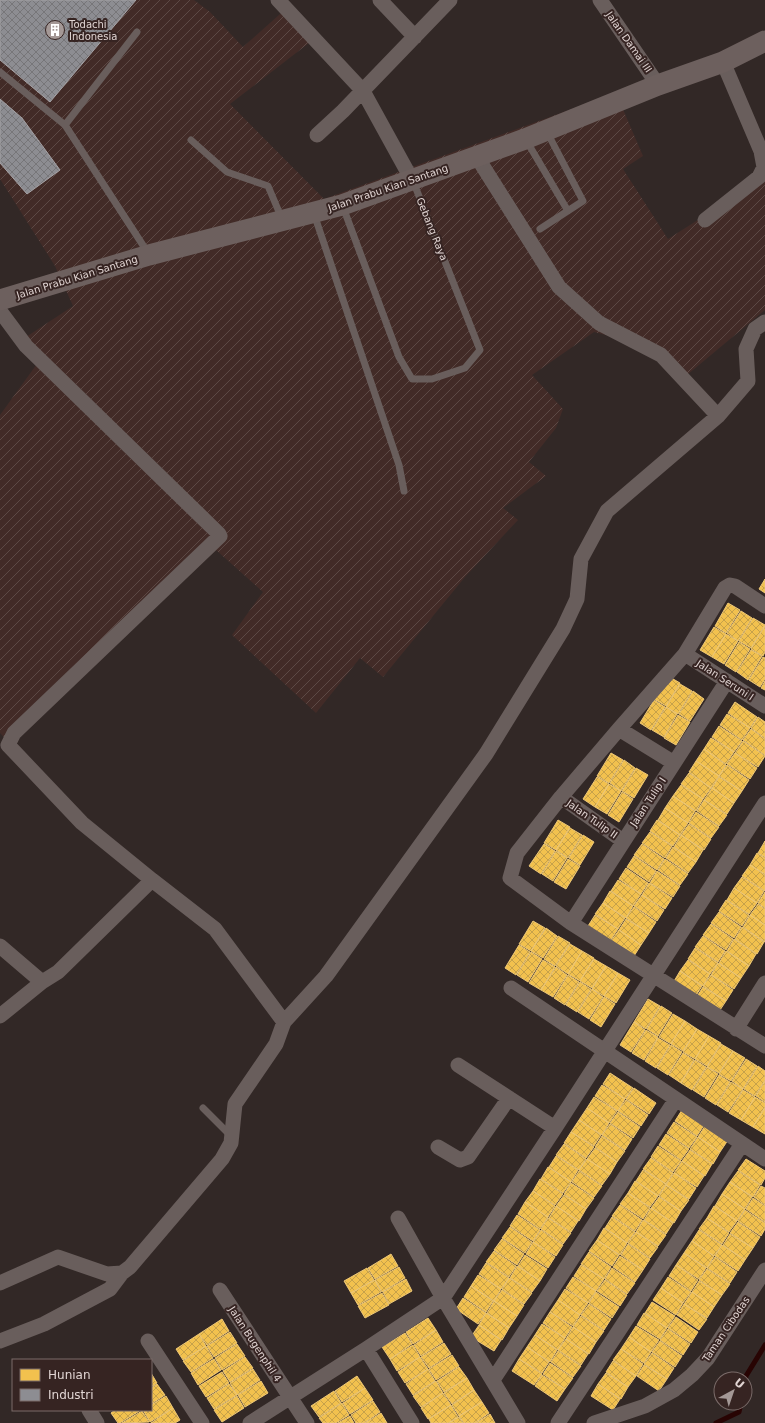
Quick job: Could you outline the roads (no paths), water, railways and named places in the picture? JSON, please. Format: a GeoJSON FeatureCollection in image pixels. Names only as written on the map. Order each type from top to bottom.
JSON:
{"type":"FeatureCollection","features":[{"type":"Feature","properties":{"kind":"main road","name":"Jalan Prabu Kian Santang"},"geometry":{"type":"LineString","coordinates":[[0,300],[149,255],[342,205],[525,139],[658,85],[723,62],[765,41]]}},
{"type":"Feature","properties":{"kind":"street","name":"Gebang Raya"},"geometry":{"type":"LineString","coordinates":[[278,0],[363,91],[412,180]]}},
{"type":"Feature","properties":{"kind":"street"},"geometry":{"type":"LineString","coordinates":[[380,0],[414,37]]}},
{"type":"Feature","properties":{"kind":"street"},"geometry":{"type":"LineString","coordinates":[[317,135],[363,91],[450,0]]}},
{"type":"Feature","properties":{"kind":"street","name":"Jalan Damai III"},"geometry":{"type":"LineString","coordinates":[[600,0],[658,85]]}},
{"type":"Feature","properties":{"kind":"street"},"geometry":{"type":"LineString","coordinates":[[705,220],[759,177],[764,167],[760,151],[723,62]]}},
{"type":"Feature","properties":{"kind":"street"},"geometry":{"type":"LineString","coordinates":[[477,157],[559,287],[599,323],[661,355],[718,416]]}},
{"type":"Feature","properties":{"kind":"street"},"geometry":{"type":"LineString","coordinates":[[0,311],[26,346],[220,536],[14,733],[8,745],[82,823],[215,929],[284,1022]]}},
{"type":"Feature","properties":{"kind":"street"},"geometry":{"type":"LineString","coordinates":[[0,1341],[44,1324],[110,1289],[122,1272],[130,1267],[222,1159],[231,1143],[236,1104],[276,1044],[284,1022],[326,976],[486,754],[563,629],[577,599],[581,559],[607,511],[718,416],[748,381],[746,349],[755,329],[765,322]]}},
{"type":"Feature","properties":{"kind":"street"},"geometry":{"type":"LineString","coordinates":[[765,606],[735,586],[728,585],[685,654],[561,797],[517,853],[510,878],[571,923],[765,1046]]}},
{"type":"Feature","properties":{"kind":"street","name":"Jalan Seruni I"},"geometry":{"type":"LineString","coordinates":[[685,654],[765,706]]}},
{"type":"Feature","properties":{"kind":"street","name":"Jalan Tulip I"},"geometry":{"type":"LineString","coordinates":[[571,923],[727,681]]}},
{"type":"Feature","properties":{"kind":"street"},"geometry":{"type":"LineString","coordinates":[[619,729],[674,763]]}},
{"type":"Feature","properties":{"kind":"street","name":"Jalan Tulip II"},"geometry":{"type":"LineString","coordinates":[[561,797],[623,841]]}},
{"type":"Feature","properties":{"kind":"street"},"geometry":{"type":"LineString","coordinates":[[250,1423],[443,1298],[654,976],[765,803]]}},
{"type":"Feature","properties":{"kind":"street"},"geometry":{"type":"LineString","coordinates":[[0,1016],[42,982],[58,972],[152,880]]}},
{"type":"Feature","properties":{"kind":"street"},"geometry":{"type":"LineString","coordinates":[[0,946],[42,982]]}},
{"type":"Feature","properties":{"kind":"street"},"geometry":{"type":"LineString","coordinates":[[736,1029],[765,983]]}},
{"type":"Feature","properties":{"kind":"street"},"geometry":{"type":"LineString","coordinates":[[512,988],[765,1159]]}},
{"type":"Feature","properties":{"kind":"street"},"geometry":{"type":"LineString","coordinates":[[458,1065],[555,1128]]}},
{"type":"Feature","properties":{"kind":"street"},"geometry":{"type":"LineString","coordinates":[[438,1147],[460,1160],[464,1160],[468,1157],[509,1098]]}},
{"type":"Feature","properties":{"kind":"street"},"geometry":{"type":"LineString","coordinates":[[493,1380],[676,1099]]}},
{"type":"Feature","properties":{"kind":"street"},"geometry":{"type":"LineString","coordinates":[[558,1423],[742,1144]]}},
{"type":"Feature","properties":{"kind":"street"},"geometry":{"type":"LineString","coordinates":[[398,1218],[443,1298],[518,1423]]}},
{"type":"Feature","properties":{"kind":"street"},"geometry":{"type":"LineString","coordinates":[[0,1283],[58,1257],[107,1274],[122,1272]]}},
{"type":"Feature","properties":{"kind":"street","name":"Taman Cibodas"},"geometry":{"type":"LineString","coordinates":[[594,1423],[645,1406],[674,1390],[692,1375],[708,1358],[765,1270]]}},
{"type":"Feature","properties":{"kind":"street","name":"Jalan Bugenphil 4"},"geometry":{"type":"LineString","coordinates":[[220,1290],[307,1423]]}},
{"type":"Feature","properties":{"kind":"street"},"geometry":{"type":"LineString","coordinates":[[148,1341],[202,1423]]}},
{"type":"Feature","properties":{"kind":"street"},"geometry":{"type":"LineString","coordinates":[[366,1349],[412,1423]]}},
{"type":"Feature","properties":{"kind":"street"},"geometry":{"type":"LineString","coordinates":[[90,1411],[97,1423]]}},
{"type":"Feature","properties":{"kind":"lane"},"geometry":{"type":"LineString","coordinates":[[65,125],[137,32]]}},
{"type":"Feature","properties":{"kind":"lane"},"geometry":{"type":"LineString","coordinates":[[0,72],[65,125],[149,255]]}},
{"type":"Feature","properties":{"kind":"lane"},"geometry":{"type":"LineString","coordinates":[[540,228],[583,201],[546,130]]}},
{"type":"Feature","properties":{"kind":"lane"},"geometry":{"type":"LineString","coordinates":[[525,139],[568,211]]}},
{"type":"Feature","properties":{"kind":"lane"},"geometry":{"type":"LineString","coordinates":[[191,140],[227,172],[268,186],[282,220]]}},
{"type":"Feature","properties":{"kind":"lane","name":"Gebang Raya"},"geometry":{"type":"LineString","coordinates":[[342,205],[399,357],[412,379],[432,380],[465,368],[480,350],[412,180]]}},
{"type":"Feature","properties":{"kind":"lane"},"geometry":{"type":"LineString","coordinates":[[314,213],[319,233],[400,465],[404,491]]}},
{"type":"Feature","properties":{"kind":"lane"},"geometry":{"type":"LineString","coordinates":[[203,1108],[232,1136]]}},
{"type":"Feature","properties":{"kind":"waterway"},"geometry":{"type":"LineString","coordinates":[[749,1371],[765,1345]]}},
{"type":"Feature","properties":{"kind":"waterway"},"geometry":{"type":"LineString","coordinates":[[716,1423],[739,1411]]}},
{"type":"Feature","properties":{"kind":"place","name":"Todachi Indonesia"},"geometry":{"type":"Point","coordinates":[55,30]}}]}
